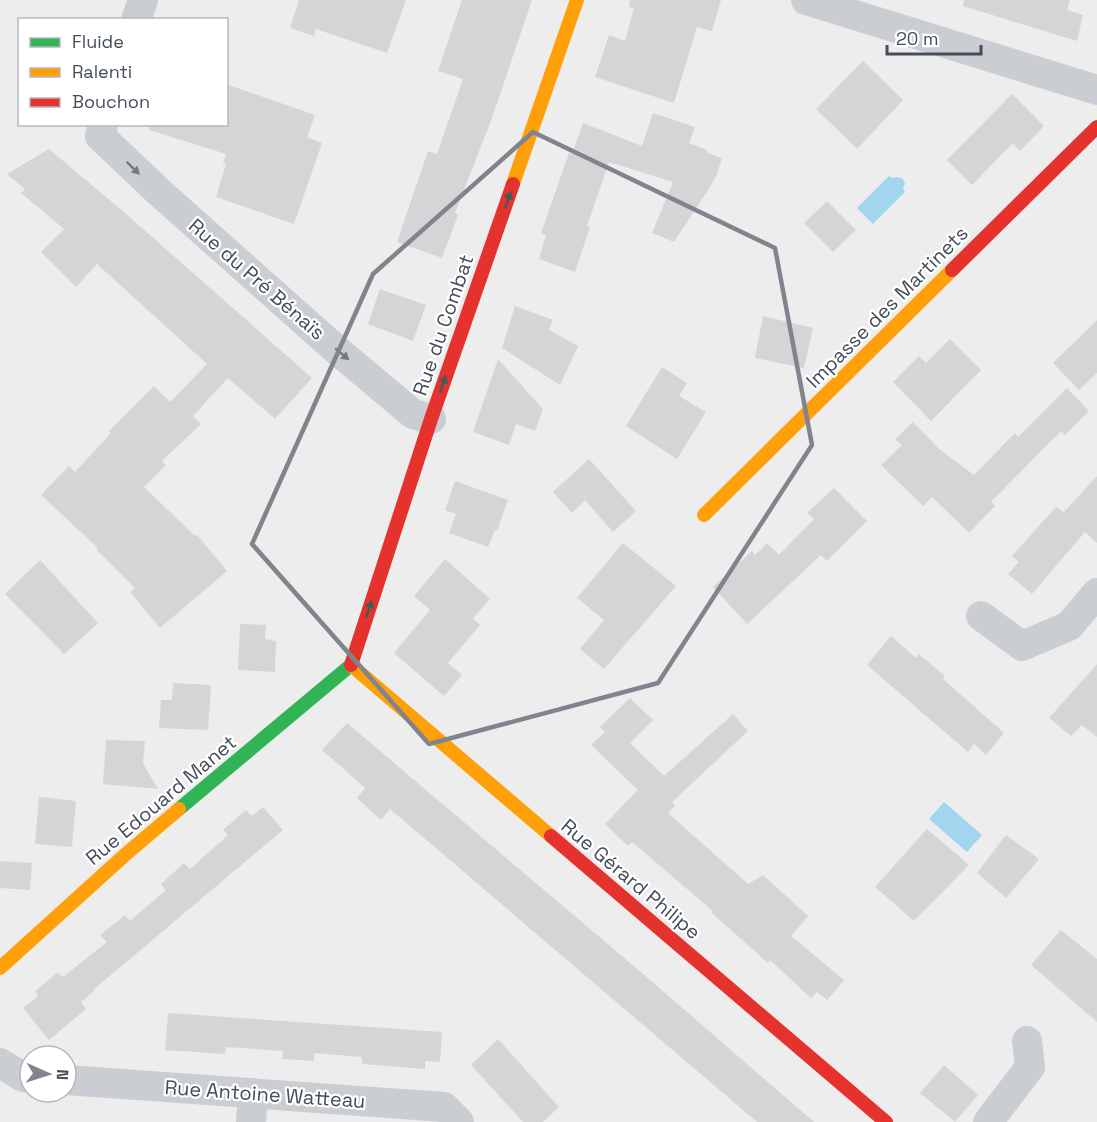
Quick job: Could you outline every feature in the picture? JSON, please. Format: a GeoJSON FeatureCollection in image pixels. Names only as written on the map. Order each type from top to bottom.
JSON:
{"type":"FeatureCollection","features":[{"type":"Feature","properties":{"kind":"street"},"geometry":{"type":"LineString","coordinates":[[137,18],[143,0]]}},
{"type":"Feature","properties":{"kind":"street","name":"Rue du Combat"},"geometry":{"type":"LineString","coordinates":[[351,665],[431,419],[577,0]]}},
{"type":"Feature","properties":{"kind":"street"},"geometry":{"type":"LineString","coordinates":[[806,0],[1097,90]]}},
{"type":"Feature","properties":{"kind":"street","name":"Rue du Pré Bénaïs"},"geometry":{"type":"LineString","coordinates":[[102,126],[99,135],[159,192],[339,352],[413,414],[431,419]]}},
{"type":"Feature","properties":{"kind":"street","name":"Impasse des Martinets"},"geometry":{"type":"LineString","coordinates":[[704,515],[1097,127]]}},
{"type":"Feature","properties":{"kind":"street"},"geometry":{"type":"LineString","coordinates":[[981,616],[1022,646],[1069,626],[1097,593]]}},
{"type":"Feature","properties":{"kind":"street","name":"Rue Edouard Manet"},"geometry":{"type":"LineString","coordinates":[[0,968],[126,854],[351,665]]}},
{"type":"Feature","properties":{"kind":"street","name":"Rue Gérard Philipe"},"geometry":{"type":"LineString","coordinates":[[351,665],[886,1122]]}},
{"type":"Feature","properties":{"kind":"street"},"geometry":{"type":"LineString","coordinates":[[988,1122],[1030,1067],[1027,1041]]}},
{"type":"Feature","properties":{"kind":"street"},"geometry":{"type":"LineString","coordinates":[[0,1063],[18,1074]]}},
{"type":"Feature","properties":{"kind":"street","name":"Rue Antoine Watteau"},"geometry":{"type":"LineString","coordinates":[[78,1082],[252,1108],[444,1107],[459,1122]]}},
{"type":"Feature","properties":{"kind":"highlighted area"},"geometry":{"type":"Polygon","coordinates":[[[533,132],[775,248],[812,445],[658,683],[429,744],[252,544],[373,274],[533,132]]]}},
{"type":"Feature","properties":{"kind":"water"},"geometry":{"type":"Polygon","coordinates":[[[889,176],[902,178],[905,183],[903,189],[905,192],[873,224],[857,208],[889,176]]]}},
{"type":"Feature","properties":{"kind":"water"},"geometry":{"type":"Polygon","coordinates":[[[944,802],[982,835],[967,852],[929,819],[944,802]]]}},
{"type":"Feature","properties":{"kind":"building"},"geometry":{"type":"Polygon","coordinates":[[[299,0],[406,0],[387,53],[316,29],[314,36],[290,28],[299,0]]]}},
{"type":"Feature","properties":{"kind":"building"},"geometry":{"type":"Polygon","coordinates":[[[462,0],[532,0],[492,118],[455,213],[458,215],[442,258],[397,242],[428,151],[437,154],[463,79],[438,71],[462,0]]]}},
{"type":"Feature","properties":{"kind":"building"},"geometry":{"type":"Polygon","coordinates":[[[630,0],[721,0],[712,31],[697,27],[674,103],[595,77],[609,35],[625,41],[634,8],[629,7],[630,0]]]}},
{"type":"Feature","properties":{"kind":"building"},"geometry":{"type":"Polygon","coordinates":[[[964,0],[1070,0],[1067,10],[1083,15],[1077,41],[963,6],[964,0]]]}},
{"type":"Feature","properties":{"kind":"building"},"geometry":{"type":"Polygon","coordinates":[[[863,61],[903,100],[857,149],[816,109],[863,61]]]}},
{"type":"Feature","properties":{"kind":"building"},"geometry":{"type":"Polygon","coordinates":[[[228,85],[315,115],[307,137],[322,143],[294,224],[216,197],[226,164],[223,163],[226,154],[149,130],[150,126],[228,126],[228,85]]]}},
{"type":"Feature","properties":{"kind":"building"},"geometry":{"type":"Polygon","coordinates":[[[1012,94],[1044,126],[1020,151],[1013,143],[972,185],[947,160],[1012,94]]]}},
{"type":"Feature","properties":{"kind":"building"},"geometry":{"type":"Polygon","coordinates":[[[653,113],[695,127],[689,143],[722,158],[710,187],[674,242],[652,233],[673,182],[609,162],[587,226],[590,227],[575,272],[539,259],[546,235],[541,233],[569,153],[572,154],[583,123],[642,146],[653,113]]]}},
{"type":"Feature","properties":{"kind":"building"},"geometry":{"type":"Polygon","coordinates":[[[49,149],[312,378],[275,419],[228,378],[193,416],[201,424],[162,461],[166,465],[144,487],[195,536],[197,535],[227,571],[160,628],[130,592],[135,588],[96,549],[98,548],[41,495],[69,466],[75,472],[111,433],[109,431],[154,386],[170,402],[207,364],[97,264],[76,287],[41,252],[64,229],[21,193],[25,189],[7,174],[49,149]]]}},
{"type":"Feature","properties":{"kind":"building"},"geometry":{"type":"Polygon","coordinates":[[[827,201],[856,230],[833,252],[804,223],[827,201]]]}},
{"type":"Feature","properties":{"kind":"building"},"geometry":{"type":"Polygon","coordinates":[[[380,289],[426,305],[413,341],[368,324],[380,289]]]}},
{"type":"Feature","properties":{"kind":"building"},"geometry":{"type":"Polygon","coordinates":[[[515,306],[553,320],[549,330],[578,346],[560,385],[502,348],[515,306]]]}},
{"type":"Feature","properties":{"kind":"building"},"geometry":{"type":"Polygon","coordinates":[[[763,316],[813,328],[804,368],[755,358],[763,316]]]}},
{"type":"Feature","properties":{"kind":"building"},"geometry":{"type":"Polygon","coordinates":[[[1097,320],[1097,373],[1079,390],[1053,363],[1097,320]]]}},
{"type":"Feature","properties":{"kind":"building"},"geometry":{"type":"Polygon","coordinates":[[[950,339],[981,370],[931,421],[893,382],[919,356],[926,363],[950,339]]]}},
{"type":"Feature","properties":{"kind":"building"},"geometry":{"type":"Polygon","coordinates":[[[498,359],[543,409],[535,431],[516,424],[509,445],[473,432],[498,359]]]}},
{"type":"Feature","properties":{"kind":"building"},"geometry":{"type":"Polygon","coordinates":[[[662,367],[687,383],[679,396],[706,412],[677,459],[626,426],[662,367]]]}},
{"type":"Feature","properties":{"kind":"building"},"geometry":{"type":"Polygon","coordinates":[[[1067,388],[1089,411],[1065,435],[1061,431],[991,502],[995,506],[969,533],[932,497],[923,506],[881,465],[902,445],[895,439],[913,422],[939,449],[974,475],[1015,433],[1018,437],[1067,388]]]}},
{"type":"Feature","properties":{"kind":"building"},"geometry":{"type":"Polygon","coordinates":[[[589,459],[636,511],[613,532],[585,500],[572,513],[553,492],[589,459]]]}},
{"type":"Feature","properties":{"kind":"building"},"geometry":{"type":"Polygon","coordinates":[[[1097,476],[1097,543],[1085,532],[1032,594],[1008,574],[1019,562],[1012,556],[1056,507],[1064,512],[1097,476]]]}},
{"type":"Feature","properties":{"kind":"building"},"geometry":{"type":"Polygon","coordinates":[[[455,481],[508,500],[497,531],[495,530],[488,547],[449,533],[456,514],[445,510],[455,481]]]}},
{"type":"Feature","properties":{"kind":"building"},"geometry":{"type":"Polygon","coordinates":[[[834,488],[867,521],[827,561],[821,555],[747,624],[713,587],[752,551],[755,555],[767,543],[779,555],[814,519],[807,513],[834,488]]]}},
{"type":"Feature","properties":{"kind":"building"},"geometry":{"type":"Polygon","coordinates":[[[623,543],[676,586],[604,669],[580,649],[604,620],[577,598],[623,543]]]}},
{"type":"Feature","properties":{"kind":"building"},"geometry":{"type":"Polygon","coordinates":[[[445,559],[490,599],[473,618],[480,625],[448,663],[462,675],[444,696],[394,653],[430,610],[414,596],[445,559]]]}},
{"type":"Feature","properties":{"kind":"building"},"geometry":{"type":"Polygon","coordinates":[[[40,560],[98,623],[64,654],[5,594],[40,560]]]}},
{"type":"Feature","properties":{"kind":"building"},"geometry":{"type":"Polygon","coordinates":[[[240,624],[266,625],[265,639],[276,641],[275,672],[238,670],[240,624]]]}},
{"type":"Feature","properties":{"kind":"building"},"geometry":{"type":"Polygon","coordinates":[[[891,636],[916,658],[919,654],[945,676],[943,679],[1004,733],[986,755],[974,744],[968,752],[867,665],[891,636]]]}},
{"type":"Feature","properties":{"kind":"building"},"geometry":{"type":"Polygon","coordinates":[[[1097,664],[1097,737],[1082,725],[1071,736],[1049,718],[1097,664]]]}},
{"type":"Feature","properties":{"kind":"building"},"geometry":{"type":"Polygon","coordinates":[[[173,683],[211,685],[208,730],[159,728],[161,700],[172,700],[173,683]]]}},
{"type":"Feature","properties":{"kind":"building"},"geometry":{"type":"Polygon","coordinates":[[[630,698],[653,720],[630,743],[664,776],[733,714],[748,731],[672,802],[675,806],[668,813],[748,884],[763,875],[808,916],[791,936],[844,980],[827,1000],[817,992],[811,998],[770,960],[768,963],[712,913],[713,911],[632,842],[628,846],[605,824],[638,790],[591,745],[605,732],[600,727],[630,698]]]}},
{"type":"Feature","properties":{"kind":"building"},"geometry":{"type":"Polygon","coordinates":[[[347,723],[814,1122],[757,1122],[390,809],[381,820],[357,798],[365,788],[322,750],[347,723]]]}},
{"type":"Feature","properties":{"kind":"building"},"geometry":{"type":"Polygon","coordinates":[[[106,740],[145,741],[143,763],[158,789],[103,784],[106,740]]]}},
{"type":"Feature","properties":{"kind":"building"},"geometry":{"type":"Polygon","coordinates":[[[39,797],[76,801],[72,847],[35,844],[39,797]]]}},
{"type":"Feature","properties":{"kind":"building"},"geometry":{"type":"Polygon","coordinates":[[[263,807],[283,830],[93,990],[81,1002],[86,1009],[49,1040],[23,1008],[38,996],[35,991],[58,972],[63,977],[107,942],[100,935],[125,915],[130,921],[166,890],[161,884],[184,863],[190,869],[228,835],[223,830],[246,810],[252,816],[263,807]]]}},
{"type":"Feature","properties":{"kind":"building"},"geometry":{"type":"Polygon","coordinates":[[[927,829],[969,865],[914,921],[875,887],[927,829]]]}},
{"type":"Feature","properties":{"kind":"building"},"geometry":{"type":"Polygon","coordinates":[[[1006,835],[1039,859],[1006,898],[977,873],[1006,835]]]}},
{"type":"Feature","properties":{"kind":"building"},"geometry":{"type":"Polygon","coordinates":[[[0,861],[32,863],[30,890],[0,888],[0,861]]]}},
{"type":"Feature","properties":{"kind":"building"},"geometry":{"type":"Polygon","coordinates":[[[1061,930],[1097,959],[1097,1022],[1031,965],[1061,930]]]}},
{"type":"Feature","properties":{"kind":"building"},"geometry":{"type":"Polygon","coordinates":[[[168,1013],[442,1032],[440,1062],[425,1061],[425,1069],[362,1064],[362,1057],[314,1053],[314,1061],[282,1059],[283,1051],[226,1047],[225,1054],[165,1050],[168,1013]]]}},
{"type":"Feature","properties":{"kind":"building"},"geometry":{"type":"Polygon","coordinates":[[[498,1039],[559,1107],[543,1122],[523,1122],[471,1065],[498,1039]]]}},
{"type":"Feature","properties":{"kind":"building"},"geometry":{"type":"Polygon","coordinates":[[[944,1065],[978,1095],[955,1122],[920,1093],[944,1065]]]}},
{"type":"Feature","properties":{"kind":"traffic: fast"},"geometry":{"type":"LineString","coordinates":[[179,809],[351,665]]}},
{"type":"Feature","properties":{"kind":"traffic: slow"},"geometry":{"type":"LineString","coordinates":[[513,184],[577,0]]}},
{"type":"Feature","properties":{"kind":"traffic: slow"},"geometry":{"type":"LineString","coordinates":[[704,515],[952,270]]}},
{"type":"Feature","properties":{"kind":"traffic: slow"},"geometry":{"type":"LineString","coordinates":[[351,665],[551,836]]}},
{"type":"Feature","properties":{"kind":"traffic: slow"},"geometry":{"type":"LineString","coordinates":[[0,968],[179,809]]}},
{"type":"Feature","properties":{"kind":"traffic: jam"},"geometry":{"type":"LineString","coordinates":[[952,270],[1097,127]]}},
{"type":"Feature","properties":{"kind":"traffic: jam"},"geometry":{"type":"LineString","coordinates":[[351,665],[431,419],[513,184]]}},
{"type":"Feature","properties":{"kind":"traffic: jam"},"geometry":{"type":"LineString","coordinates":[[551,836],[886,1122]]}}]}
